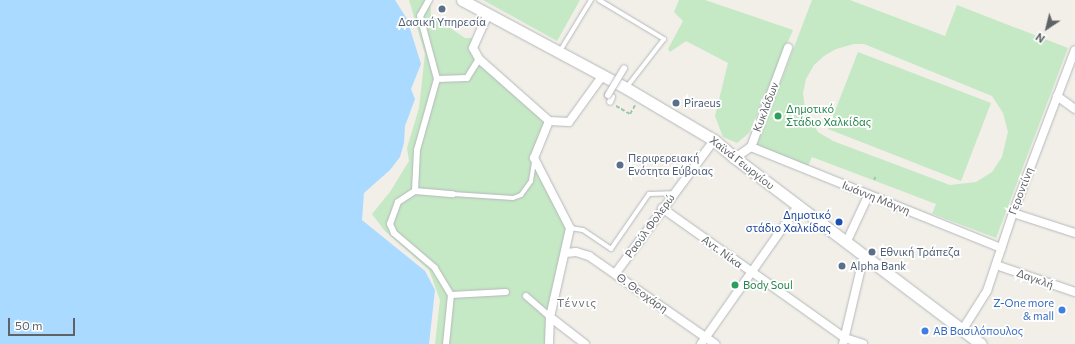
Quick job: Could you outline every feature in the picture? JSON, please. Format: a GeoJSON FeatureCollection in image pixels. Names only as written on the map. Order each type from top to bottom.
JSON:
{"type":"FeatureCollection","features":[{"type":"Feature","properties":{"kind":"main road","name":"Χαϊνά Γεωργίου"},"geometry":{"type":"LineString","coordinates":[[462,0],[560,51],[641,96],[714,140],[735,158],[847,241],[981,344]]}},
{"type":"Feature","properties":{"kind":"street"},"geometry":{"type":"LineString","coordinates":[[415,191],[417,150],[438,79],[420,16],[429,0]]}},
{"type":"Feature","properties":{"kind":"street"},"geometry":{"type":"LineString","coordinates":[[488,14],[473,48],[479,59],[549,120],[569,122],[603,75]]}},
{"type":"Feature","properties":{"kind":"street","name":"Κυκλάδων"},"geometry":{"type":"LineString","coordinates":[[751,147],[788,48]]}},
{"type":"Feature","properties":{"kind":"street","name":"Γεροντίνη"},"geometry":{"type":"LineString","coordinates":[[963,329],[987,291],[1013,213],[1075,50]]}},
{"type":"Feature","properties":{"kind":"street"},"geometry":{"type":"LineString","coordinates":[[438,79],[467,78],[479,59]]}},
{"type":"Feature","properties":{"kind":"street"},"geometry":{"type":"LineString","coordinates":[[610,102],[612,97],[608,95],[624,68]]}},
{"type":"Feature","properties":{"kind":"street"},"geometry":{"type":"LineString","coordinates":[[1057,96],[1075,109]]}},
{"type":"Feature","properties":{"kind":"street"},"geometry":{"type":"LineString","coordinates":[[549,120],[534,158],[570,228],[566,253],[550,317],[549,344]]}},
{"type":"Feature","properties":{"kind":"street","name":"Ραούλ Φολερώ"},"geometry":{"type":"LineString","coordinates":[[615,274],[673,193],[714,140]]}},
{"type":"Feature","properties":{"kind":"street"},"geometry":{"type":"LineString","coordinates":[[735,158],[751,147]]}},
{"type":"Feature","properties":{"kind":"street","name":"Ιωάννη Μὰγνη"},"geometry":{"type":"LineString","coordinates":[[751,147],[868,196],[1001,248]]}},
{"type":"Feature","properties":{"kind":"street"},"geometry":{"type":"LineString","coordinates":[[446,344],[451,295],[435,268],[394,234],[390,224],[398,202],[415,191],[453,194]]}},
{"type":"Feature","properties":{"kind":"street"},"geometry":{"type":"LineString","coordinates":[[847,241],[868,196]]}},
{"type":"Feature","properties":{"kind":"street"},"geometry":{"type":"LineString","coordinates":[[704,341],[798,206]]}},
{"type":"Feature","properties":{"kind":"street","name":"Αντ. Νίκα"},"geometry":{"type":"LineString","coordinates":[[662,208],[844,341],[863,344]]}},
{"type":"Feature","properties":{"kind":"street"},"geometry":{"type":"LineString","coordinates":[[1013,213],[1075,233]]}},
{"type":"Feature","properties":{"kind":"street","name":"Θ. Θεοχάρη"},"geometry":{"type":"LineString","coordinates":[[566,253],[576,252],[589,256],[704,341],[715,344]]}},
{"type":"Feature","properties":{"kind":"street"},"geometry":{"type":"LineString","coordinates":[[844,341],[864,255]]}},
{"type":"Feature","properties":{"kind":"street","name":"Δαγκλή"},"geometry":{"type":"LineString","coordinates":[[996,265],[1075,292]]}},
{"type":"Feature","properties":{"kind":"street"},"geometry":{"type":"LineString","coordinates":[[451,295],[506,292]]}},
{"type":"Feature","properties":{"kind":"street"},"geometry":{"type":"LineString","coordinates":[[526,296],[585,344]]}},
{"type":"Feature","properties":{"kind":"lane"},"geometry":{"type":"LineString","coordinates":[[560,51],[591,0]]}},
{"type":"Feature","properties":{"kind":"lane"},"geometry":{"type":"LineString","coordinates":[[599,0],[664,39],[626,88]]}},
{"type":"Feature","properties":{"kind":"lane"},"geometry":{"type":"LineString","coordinates":[[453,194],[513,198],[521,195],[531,181],[534,158]]}},
{"type":"Feature","properties":{"kind":"lane"},"geometry":{"type":"LineString","coordinates":[[570,228],[583,230],[611,249],[649,194],[673,193]]}},
{"type":"Feature","properties":{"kind":"path"},"geometry":{"type":"LineString","coordinates":[[610,102],[630,114],[641,96]]}},
{"type":"Feature","properties":{"kind":"green space"},"geometry":{"type":"Polygon","coordinates":[[[409,0],[430,0],[431,15],[465,38],[474,38],[471,46],[546,122],[532,158],[568,228],[546,344],[435,344],[440,300],[429,270],[384,230],[372,214],[390,192],[409,161],[407,148],[419,108],[425,54],[409,0]]]}},
{"type":"Feature","properties":{"kind":"green space"},"geometry":{"type":"Polygon","coordinates":[[[483,0],[580,0],[557,41],[483,0]]]}},
{"type":"Feature","properties":{"kind":"green space"},"geometry":{"type":"Polygon","coordinates":[[[679,0],[705,0],[793,30],[749,133],[737,143],[723,137],[715,116],[728,63],[686,41],[670,52],[668,49],[683,21],[674,12],[679,0]]]}},
{"type":"Feature","properties":{"kind":"green space","name":"Δημοτικό Στάδιο Χαλκίδας"},"geometry":{"type":"Polygon","coordinates":[[[812,0],[850,0],[945,36],[957,5],[1068,48],[996,238],[932,214],[936,204],[812,157],[808,166],[898,201],[756,147],[812,0]],[[854,44],[836,49],[824,56],[814,65],[806,79],[803,93],[805,110],[818,132],[833,141],[950,185],[976,182],[992,172],[1002,157],[1008,132],[1003,113],[992,96],[864,44],[854,44]]]}},
{"type":"Feature","properties":{"kind":"green space"},"geometry":{"type":"Polygon","coordinates":[[[858,52],[991,103],[961,181],[828,129],[858,52]]]}},
{"type":"Feature","properties":{"kind":"water"},"geometry":{"type":"Polygon","coordinates":[[[0,0],[395,0],[407,19],[421,64],[411,89],[415,99],[405,126],[404,143],[400,157],[390,170],[364,193],[362,220],[425,271],[435,290],[429,344],[0,344],[0,0]]]}},
{"type":"Feature","properties":{"kind":"place","name":"Δασική Υπηρεσία"},"geometry":{"type":"Point","coordinates":[442,9]}},
{"type":"Feature","properties":{"kind":"place","name":"Piraeus"},"geometry":{"type":"Point","coordinates":[676,103]}},
{"type":"Feature","properties":{"kind":"place","name":"Δημοτικό Στάδιο Χαλκίδας"},"geometry":{"type":"Point","coordinates":[778,116]}},
{"type":"Feature","properties":{"kind":"place","name":"Περιφερειακή Ενότητα Εύβοιας"},"geometry":{"type":"Point","coordinates":[620,165]}},
{"type":"Feature","properties":{"kind":"place","name":"Δημοτικό στάδιο Χαλκίδας"},"geometry":{"type":"Point","coordinates":[839,222]}},
{"type":"Feature","properties":{"kind":"place","name":"Εθνική Τράπεζα"},"geometry":{"type":"Point","coordinates":[872,252]}},
{"type":"Feature","properties":{"kind":"place","name":"Alpha Bank"},"geometry":{"type":"Point","coordinates":[842,266]}},
{"type":"Feature","properties":{"kind":"place","name":"Body Soul"},"geometry":{"type":"Point","coordinates":[735,285]}},
{"type":"Feature","properties":{"kind":"place","name":"Z-One more & mall"},"geometry":{"type":"Point","coordinates":[1062,310]}},
{"type":"Feature","properties":{"kind":"place","name":"ΑΒ Βασιλόπουλος"},"geometry":{"type":"Point","coordinates":[925,331]}},
{"type":"Feature","properties":{"kind":"district","name":"Τέννις"},"geometry":{"type":"Point","coordinates":[577,303]}}]}
